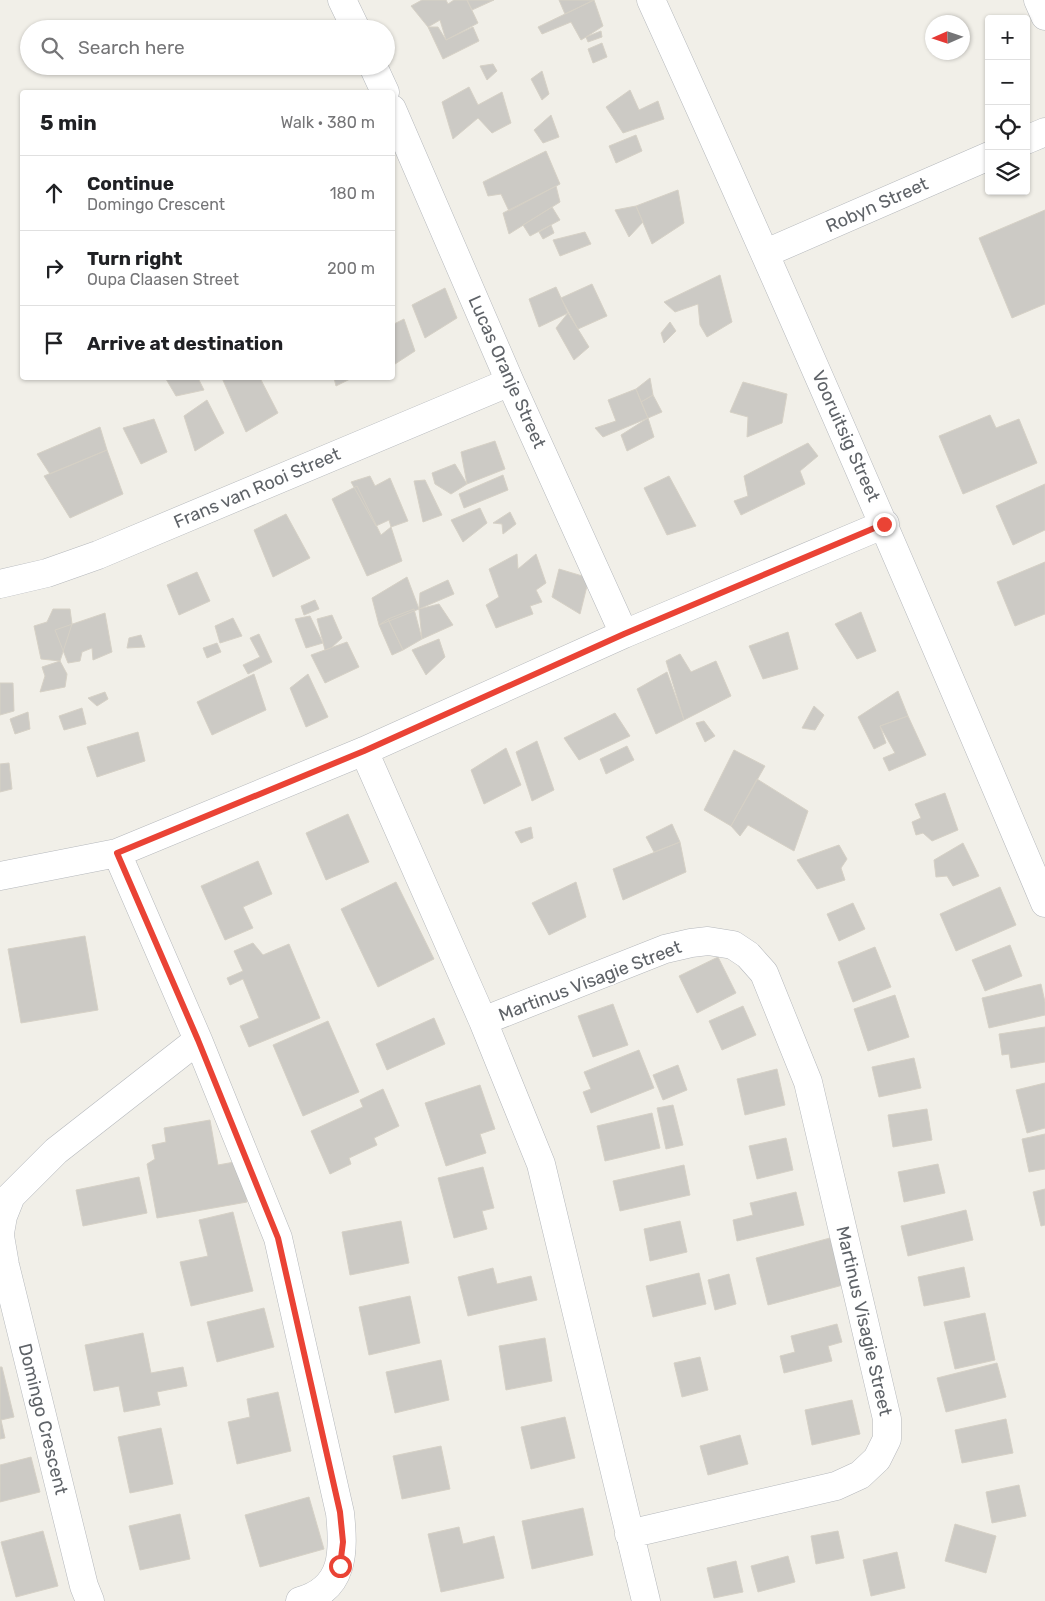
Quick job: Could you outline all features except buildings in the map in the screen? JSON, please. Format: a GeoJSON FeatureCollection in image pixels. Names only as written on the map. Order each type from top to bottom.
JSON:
{"type":"FeatureCollection","features":[{"type":"Feature","properties":{"kind":"street"},"geometry":{"type":"LineString","coordinates":[[342,0],[352,20]]}},
{"type":"Feature","properties":{"kind":"street","name":"Vooruitsig Street"},"geometry":{"type":"LineString","coordinates":[[651,0],[766,253],[884,524],[1045,903]]}},
{"type":"Feature","properties":{"kind":"street"},"geometry":{"type":"LineString","coordinates":[[1038,0],[1045,16]]}},
{"type":"Feature","properties":{"kind":"street"},"geometry":{"type":"LineString","coordinates":[[377,75],[384,90]]}},
{"type":"Feature","properties":{"kind":"street","name":"Lucas Oranje Street"},"geometry":{"type":"LineString","coordinates":[[395,116],[510,382],[624,634]]}},
{"type":"Feature","properties":{"kind":"street"},"geometry":{"type":"LineString","coordinates":[[1030,138],[1045,132]]}},
{"type":"Feature","properties":{"kind":"street","name":"Robyn Street"},"geometry":{"type":"LineString","coordinates":[[766,253],[985,158]]}},
{"type":"Feature","properties":{"kind":"street","name":"Frans van Rooi Street"},"geometry":{"type":"LineString","coordinates":[[0,584],[48,573],[98,555],[510,382]]}},
{"type":"Feature","properties":{"kind":"street"},"geometry":{"type":"LineString","coordinates":[[0,876],[117,853],[364,751],[624,634],[884,524]]}},
{"type":"Feature","properties":{"kind":"street","name":"Martinus Visagie Street"},"geometry":{"type":"LineString","coordinates":[[364,751],[483,1021],[541,1164],[629,1534],[836,1486],[860,1475],[877,1459],[886,1439],[887,1418],[877,1367],[808,1082],[764,973],[748,956],[733,945],[708,941],[665,949],[483,1021]]}},
{"type":"Feature","properties":{"kind":"street"},"geometry":{"type":"LineString","coordinates":[[117,853],[198,1040],[278,1238],[340,1512],[343,1542],[340,1566],[333,1580],[315,1597],[300,1601]]}},
{"type":"Feature","properties":{"kind":"street","name":"Domingo Crescent"},"geometry":{"type":"LineString","coordinates":[[90,1601],[84,1586],[5,1265],[0,1234],[2,1216],[10,1196],[56,1151],[198,1040]]}},
{"type":"Feature","properties":{"kind":"street"},"geometry":{"type":"LineString","coordinates":[[629,1534],[646,1601]]}},
{"type":"Feature","properties":{"kind":"route"},"geometry":{"type":"LineString","coordinates":[[340,1566],[343,1542],[340,1512],[278,1238],[198,1040],[117,853],[364,751],[624,634],[884,524]]}}]}
